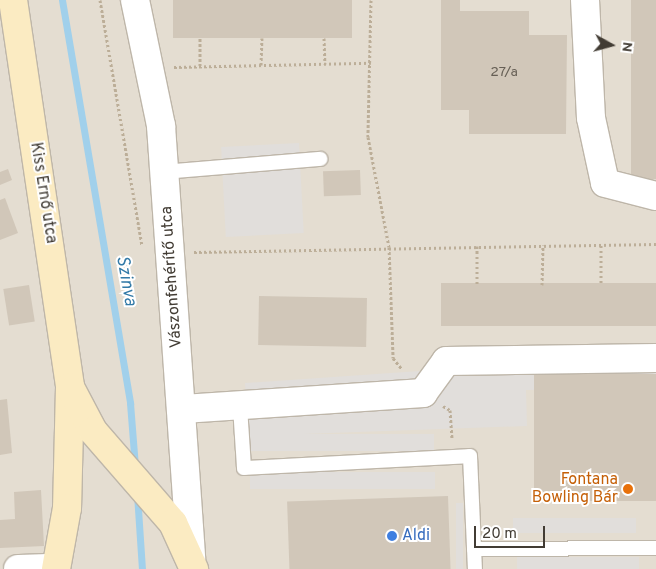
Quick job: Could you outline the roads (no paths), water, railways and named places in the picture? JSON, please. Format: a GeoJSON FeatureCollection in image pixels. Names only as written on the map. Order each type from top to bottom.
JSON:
{"type":"FeatureCollection","features":[{"type":"Feature","properties":{"kind":"street","name":"Kiss Ernő utca"},"geometry":{"type":"LineString","coordinates":[[13,0],[70,387],[68,508],[56,568]]}},
{"type":"Feature","properties":{"kind":"street","name":"Vászonfehérítő utca"},"geometry":{"type":"LineString","coordinates":[[135,0],[161,126],[196,565]]}},
{"type":"Feature","properties":{"kind":"street"},"geometry":{"type":"LineString","coordinates":[[585,0],[591,118],[605,183],[656,196]]}},
{"type":"Feature","properties":{"kind":"street"},"geometry":{"type":"LineString","coordinates":[[183,409],[240,407],[423,394],[446,361],[656,358]]}},
{"type":"Feature","properties":{"kind":"street","name":"Kiss Ernő utca"},"geometry":{"type":"LineString","coordinates":[[70,387],[92,431],[118,458],[173,523],[196,565]]}},
{"type":"Feature","properties":{"kind":"street"},"geometry":{"type":"LineString","coordinates":[[18,569],[56,568]]}},
{"type":"Feature","properties":{"kind":"lane"},"geometry":{"type":"LineString","coordinates":[[164,172],[320,158]]}},
{"type":"Feature","properties":{"kind":"lane"},"geometry":{"type":"LineString","coordinates":[[240,407],[244,468],[470,456],[475,569]]}},
{"type":"Feature","properties":{"kind":"lane"},"geometry":{"type":"LineString","coordinates":[[474,549],[656,548]]}},
{"type":"Feature","properties":{"kind":"waterway","name":"Szinva"},"geometry":{"type":"LineString","coordinates":[[62,0],[130,403],[135,466]]}},
{"type":"Feature","properties":{"kind":"waterway","name":"Szinva"},"geometry":{"type":"LineString","coordinates":[[137,494],[142,569]]}},
{"type":"Feature","properties":{"kind":"place","name":"Fontana Bowling Bár"},"geometry":{"type":"Point","coordinates":[628,489]}},
{"type":"Feature","properties":{"kind":"place","name":"Aldi"},"geometry":{"type":"Point","coordinates":[392,536]}}]}
